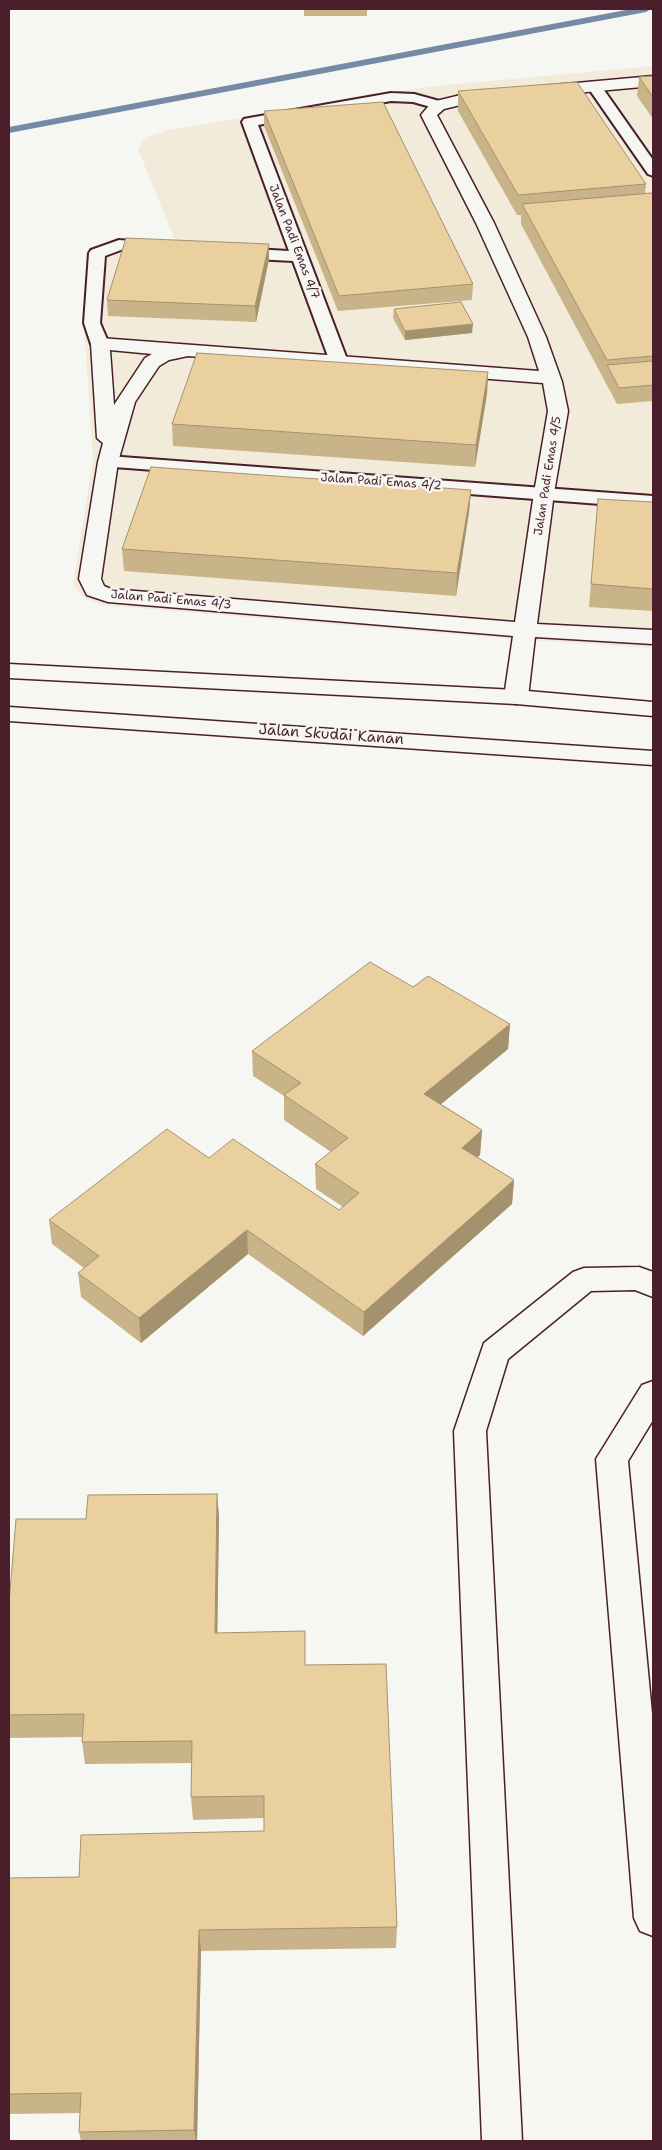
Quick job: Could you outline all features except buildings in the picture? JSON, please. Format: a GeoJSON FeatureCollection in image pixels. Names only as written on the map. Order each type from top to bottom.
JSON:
{"type":"FeatureCollection","features":[{"type":"Feature","properties":{"kind":"street"},"geometry":{"type":"LineString","coordinates":[[526,92],[653,81]]}},
{"type":"Feature","properties":{"kind":"street"},"geometry":{"type":"LineString","coordinates":[[438,105],[477,96],[506,94]]}},
{"type":"Feature","properties":{"kind":"street","name":"Jalan Padi Emas 4/5"},"geometry":{"type":"LineString","coordinates":[[438,105],[429,115],[485,223],[537,337],[558,411],[544,493],[516,697]]}},
{"type":"Feature","properties":{"kind":"street"},"geometry":{"type":"LineString","coordinates":[[100,344],[108,462]]}},
{"type":"Feature","properties":{"kind":"street","name":"Jalan Padi Emas 4/3"},"geometry":{"type":"LineString","coordinates":[[100,344],[550,378]]}},
{"type":"Feature","properties":{"kind":"street","name":"Jalan Padi Emas 4/3"},"geometry":{"type":"LineString","coordinates":[[187,350],[163,355],[152,362],[125,402],[108,462],[90,579],[95,590],[108,596],[526,630],[653,637]]}},
{"type":"Feature","properties":{"kind":"street"},"geometry":{"type":"LineString","coordinates":[[9,671],[516,697],[653,708]]}},
{"type":"Feature","properties":{"kind":"street","name":"Jalan Skudai Kanan"},"geometry":{"type":"LineString","coordinates":[[9,714],[653,758]]}},
{"type":"Feature","properties":{"kind":"street"},"geometry":{"type":"LineString","coordinates":[[502,2141],[470,1431],[495,1352],[584,1280],[639,1278],[653,1286]]}},
{"type":"Feature","properties":{"kind":"street"},"geometry":{"type":"LineString","coordinates":[[653,1394],[612,1459],[653,1918]]}},
{"type":"Feature","properties":{"kind":"lane"},"geometry":{"type":"LineString","coordinates":[[594,86],[653,171]]}},
{"type":"Feature","properties":{"kind":"lane","name":"Jalan Padi Emas 4/7"},"geometry":{"type":"LineString","coordinates":[[339,362],[249,122],[391,96],[414,98],[438,105]]}},
{"type":"Feature","properties":{"kind":"lane"},"geometry":{"type":"LineString","coordinates":[[100,344],[92,323],[97,253],[119,245],[176,249]]}},
{"type":"Feature","properties":{"kind":"lane"},"geometry":{"type":"LineString","coordinates":[[224,252],[300,256]]}},
{"type":"Feature","properties":{"kind":"lane","name":"Jalan Padi Emas 4/2"},"geometry":{"type":"LineString","coordinates":[[108,462],[653,502]]}},
{"type":"Feature","properties":{"kind":"shaded area"},"geometry":{"type":"Polygon","coordinates":[[[653,66],[653,648],[501,638],[101,605],[84,598],[73,585],[93,459],[84,324],[88,252],[120,241],[177,245],[138,149],[146,137],[169,130],[426,87],[653,66]]]}},
{"type":"Feature","properties":{"kind":"waterway"},"geometry":{"type":"LineString","coordinates":[[9,130],[646,9]]}}]}
